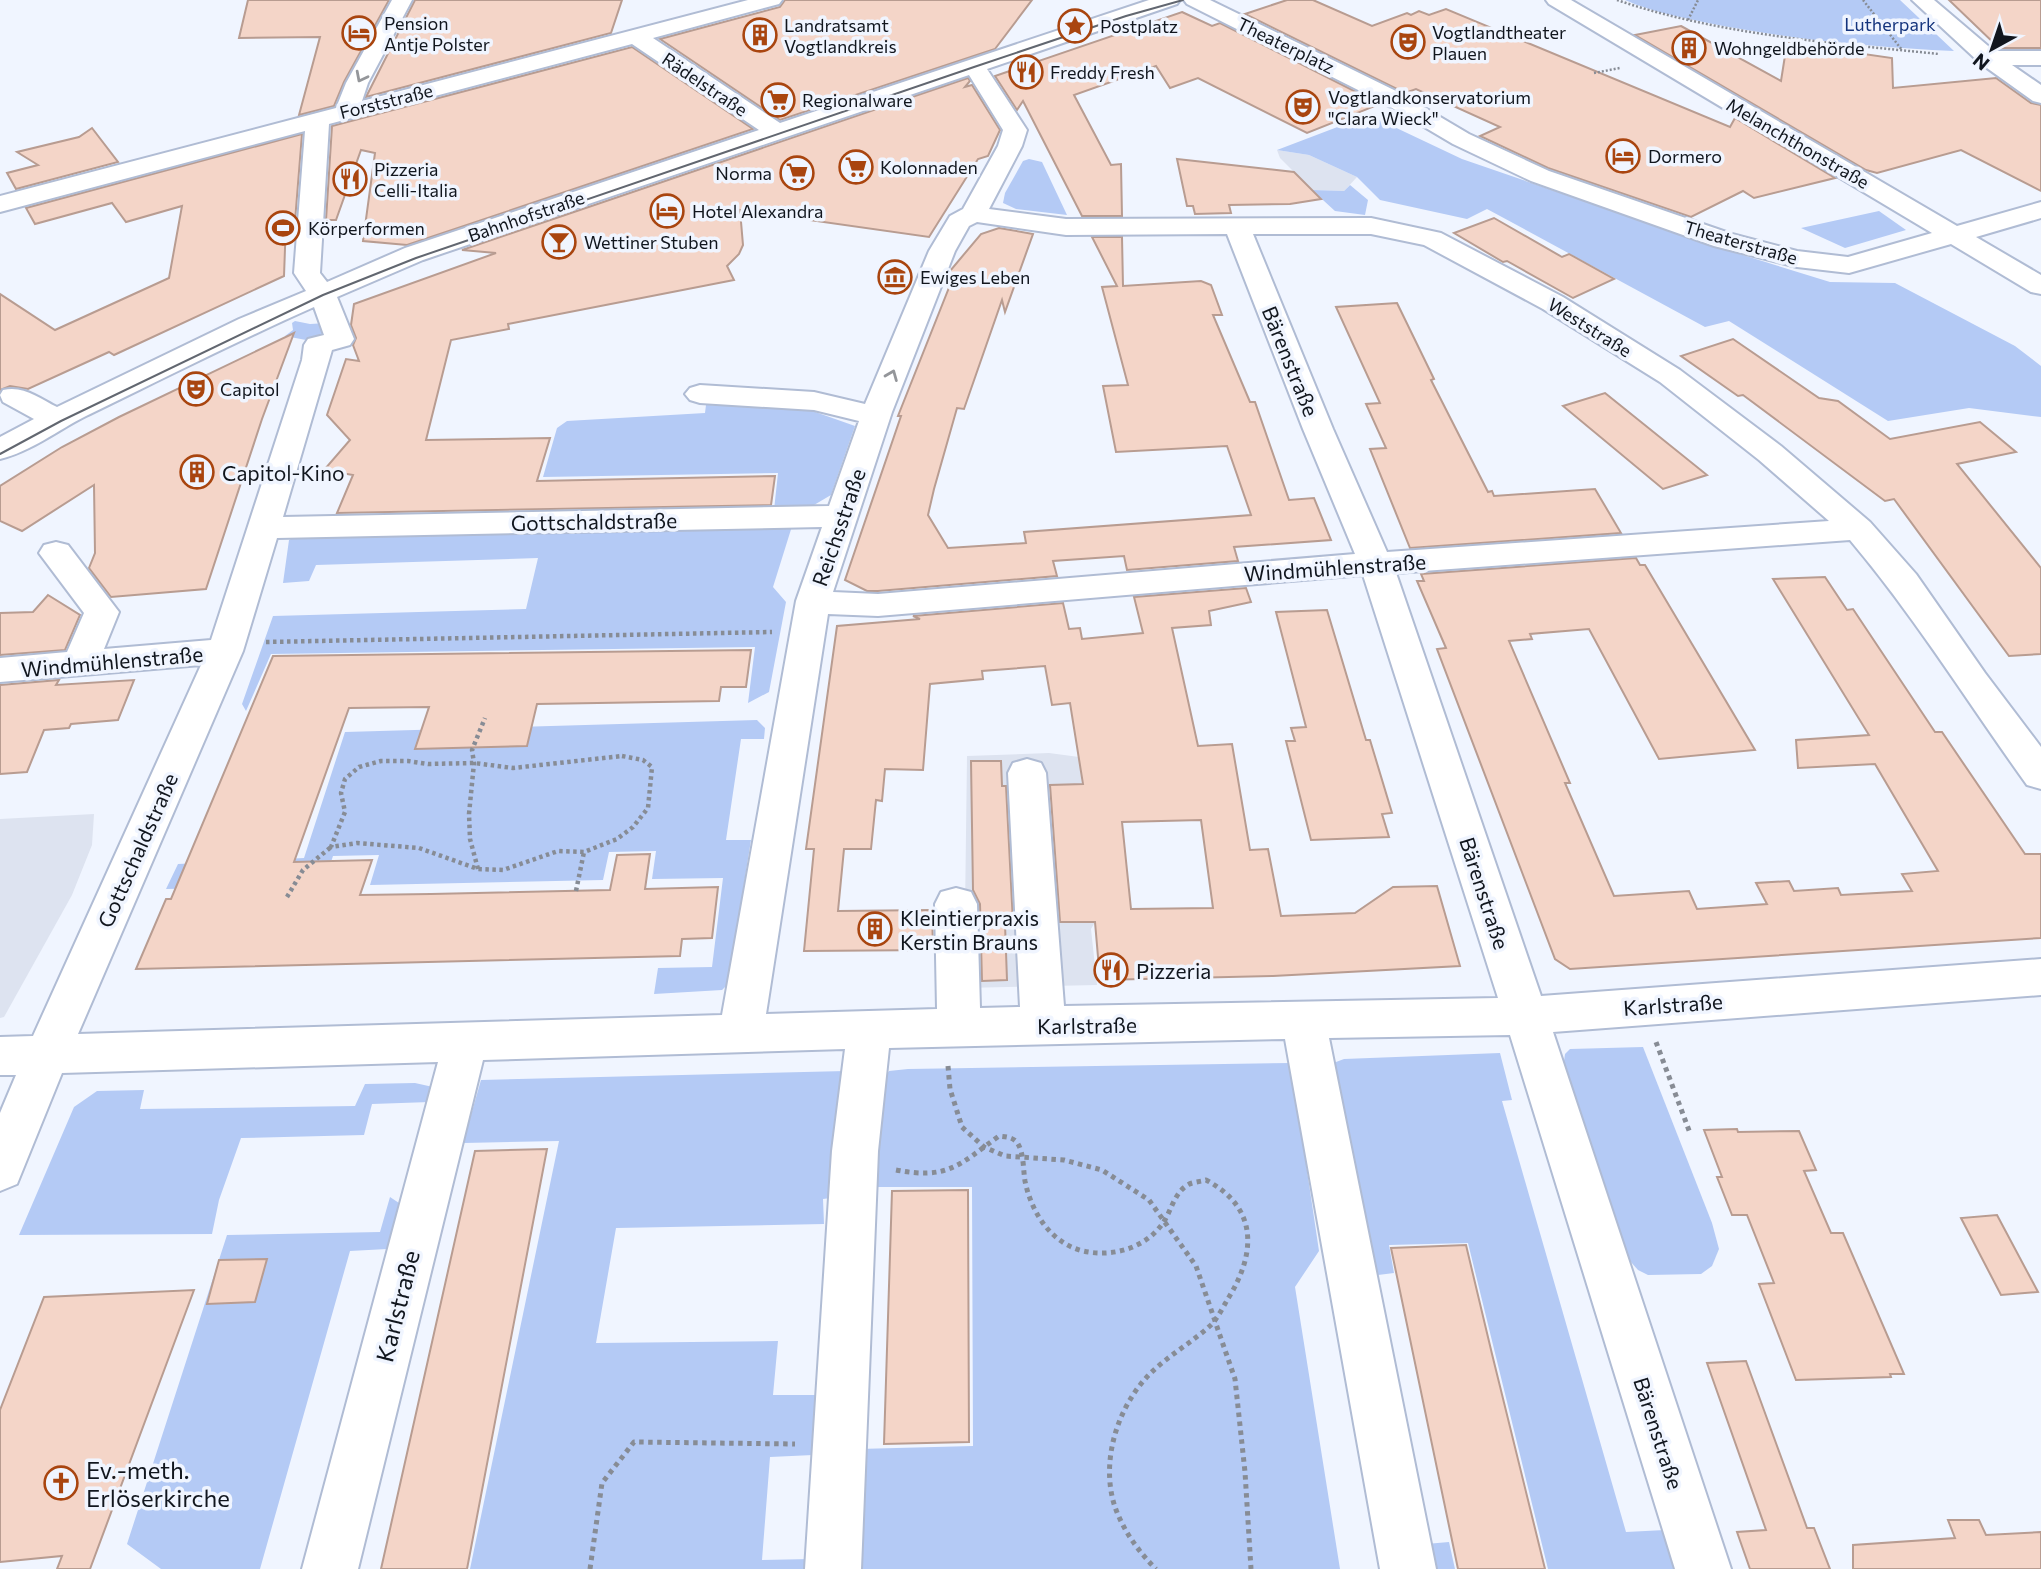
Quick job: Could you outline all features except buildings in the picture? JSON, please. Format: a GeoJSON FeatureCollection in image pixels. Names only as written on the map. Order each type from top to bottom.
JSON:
{"type":"FeatureCollection","features":[{"type":"Feature","properties":{"kind":"street"},"geometry":{"type":"LineString","coordinates":[[346,112],[357,83],[402,0]]}},
{"type":"Feature","properties":{"kind":"street","name":"Forststraße"},"geometry":{"type":"LineString","coordinates":[[0,204],[772,0]]}},
{"type":"Feature","properties":{"kind":"street"},"geometry":{"type":"LineString","coordinates":[[1111,19],[1141,0]]}},
{"type":"Feature","properties":{"kind":"street"},"geometry":{"type":"LineString","coordinates":[[1111,19],[1171,0]]}},
{"type":"Feature","properties":{"kind":"street","name":"Theaterplatz"},"geometry":{"type":"LineString","coordinates":[[1194,0],[1390,97],[1461,128]]}},
{"type":"Feature","properties":{"kind":"street","name":"Melanchthonstraße"},"geometry":{"type":"LineString","coordinates":[[1556,0],[2041,286]]}},
{"type":"Feature","properties":{"kind":"street"},"geometry":{"type":"LineString","coordinates":[[1922,0],[1988,58],[2041,96]]}},
{"type":"Feature","properties":{"kind":"street","name":"Rädelstraße"},"geometry":{"type":"LineString","coordinates":[[658,7],[667,28]]}},
{"type":"Feature","properties":{"kind":"street","name":"Bahnhofstraße"},"geometry":{"type":"LineString","coordinates":[[321,293],[347,264],[367,252],[391,264],[1111,19]]}},
{"type":"Feature","properties":{"kind":"street","name":"Rädelstraße"},"geometry":{"type":"LineString","coordinates":[[635,36],[776,131]]}},
{"type":"Feature","properties":{"kind":"street"},"geometry":{"type":"LineString","coordinates":[[1988,58],[2041,58]]}},
{"type":"Feature","properties":{"kind":"street","name":"Reichsstraße"},"geometry":{"type":"LineString","coordinates":[[741,1033],[810,616],[876,416],[942,251],[959,221],[973,214],[1015,130],[973,64]]}},
{"type":"Feature","properties":{"kind":"street"},"geometry":{"type":"LineString","coordinates":[[0,450],[56,419],[321,293],[307,272],[318,118]]}},
{"type":"Feature","properties":{"kind":"street","name":"Theaterstraße"},"geometry":{"type":"LineString","coordinates":[[1461,128],[1540,176],[1723,240],[1797,259],[1849,264],[2041,210]]}},
{"type":"Feature","properties":{"kind":"street","name":"Weststraße"},"geometry":{"type":"LineString","coordinates":[[973,214],[1066,227],[1371,226],[1432,239],[1553,303],[1671,376],[1770,453],[1857,529],[1904,582],[1972,682],[2041,775]]}},
{"type":"Feature","properties":{"kind":"street","name":"Bärenstraße"},"geometry":{"type":"LineString","coordinates":[[1238,228],[1376,564],[1553,1098],[1703,1569]]}},
{"type":"Feature","properties":{"kind":"street","name":"Gottschaldstraße"},"geometry":{"type":"LineString","coordinates":[[0,1169],[47,1055],[226,647],[316,360],[318,345],[340,340],[321,293]]}},
{"type":"Feature","properties":{"kind":"street"},"geometry":{"type":"LineString","coordinates":[[700,394],[814,401],[876,416]]}},
{"type":"Feature","properties":{"kind":"street"},"geometry":{"type":"LineString","coordinates":[[14,396],[56,419]]}},
{"type":"Feature","properties":{"kind":"street","name":"Gottschaldstraße"},"geometry":{"type":"LineString","coordinates":[[262,528],[842,516]]}},
{"type":"Feature","properties":{"kind":"street","name":"Windmühlenstraße"},"geometry":{"type":"LineString","coordinates":[[810,616],[844,605],[878,605],[1376,564],[1857,529]]}},
{"type":"Feature","properties":{"kind":"street"},"geometry":{"type":"LineString","coordinates":[[56,553],[102,612],[80,663]]}},
{"type":"Feature","properties":{"kind":"street","name":"Windmühlenstraße"},"geometry":{"type":"LineString","coordinates":[[0,670],[226,647]]}},
{"type":"Feature","properties":{"kind":"street"},"geometry":{"type":"LineString","coordinates":[[1027,773],[1043,1026]]}},
{"type":"Feature","properties":{"kind":"street"},"geometry":{"type":"LineString","coordinates":[[953,1043],[956,904]]}},
{"type":"Feature","properties":{"kind":"street","name":"Karlstraße"},"geometry":{"type":"LineString","coordinates":[[0,1056],[869,1030],[953,1043],[1043,1026],[1524,1016],[2041,977]]}},
{"type":"Feature","properties":{"kind":"street"},"geometry":{"type":"LineString","coordinates":[[1304,1021],[1408,1569]]}},
{"type":"Feature","properties":{"kind":"street"},"geometry":{"type":"LineString","coordinates":[[833,1569],[855,1151],[869,1030]]}},
{"type":"Feature","properties":{"kind":"street","name":"Karlstraße"},"geometry":{"type":"LineString","coordinates":[[330,1569],[465,1043]]}},
{"type":"Feature","properties":{"kind":"path"},"geometry":{"type":"LineString","coordinates":[[1617,0],[1688,20],[1947,55]]}},
{"type":"Feature","properties":{"kind":"path"},"geometry":{"type":"LineString","coordinates":[[1688,20],[1698,0]]}},
{"type":"Feature","properties":{"kind":"path"},"geometry":{"type":"LineString","coordinates":[[1863,0],[1903,51]]}},
{"type":"Feature","properties":{"kind":"path"},"geometry":{"type":"LineString","coordinates":[[1650,17],[1657,13]]}},
{"type":"Feature","properties":{"kind":"path"},"geometry":{"type":"LineString","coordinates":[[1594,74],[1628,64]]}},
{"type":"Feature","properties":{"kind":"path"},"geometry":{"type":"LineString","coordinates":[[226,647],[810,616]]}},
{"type":"Feature","properties":{"kind":"path"},"geometry":{"type":"LineString","coordinates":[[478,869],[470,839],[469,814],[474,763],[472,750],[485,718]]}},
{"type":"Feature","properties":{"kind":"path"},"geometry":{"type":"LineString","coordinates":[[287,897],[303,870],[331,847],[345,812],[341,793],[345,779],[359,767],[381,761],[474,763],[513,768],[622,756],[643,760],[652,767],[648,808],[634,827],[617,839],[584,852],[558,851],[503,870],[478,869],[419,848],[357,843],[331,847]]}},
{"type":"Feature","properties":{"kind":"path"},"geometry":{"type":"LineString","coordinates":[[576,891],[584,852]]}},
{"type":"Feature","properties":{"kind":"path"},"geometry":{"type":"LineString","coordinates":[[1654,1037],[1690,1133]]}},
{"type":"Feature","properties":{"kind":"path"},"geometry":{"type":"LineString","coordinates":[[953,1043],[950,1089],[962,1126],[984,1147],[1005,1156],[1064,1160],[1102,1170],[1149,1200],[1196,1266],[1235,1379],[1245,1472],[1251,1569]]}},
{"type":"Feature","properties":{"kind":"path"},"geometry":{"type":"LineString","coordinates":[[855,1151],[895,1169],[922,1176],[951,1171],[973,1158],[999,1136],[1010,1138],[1019,1145],[1027,1192],[1038,1217],[1054,1237],[1077,1250],[1102,1254],[1127,1251],[1155,1235],[1175,1199],[1187,1185],[1206,1180],[1225,1190],[1245,1219],[1250,1255],[1239,1281],[1214,1322],[1147,1377],[1122,1409],[1113,1443],[1110,1482],[1118,1516],[1139,1551],[1156,1569]]}},
{"type":"Feature","properties":{"kind":"path"},"geometry":{"type":"LineString","coordinates":[[590,1569],[602,1483],[634,1442],[838,1445]]}},
{"type":"Feature","properties":{"kind":"shaded area"},"geometry":{"type":"Polygon","coordinates":[[[1277,150],[1309,155],[1357,177],[1344,191],[1312,190],[1280,158],[1277,150]]]}},
{"type":"Feature","properties":{"kind":"shaded area"},"geometry":{"type":"Polygon","coordinates":[[[1049,753],[1079,757],[1095,922],[1091,929],[1097,985],[964,988],[967,756],[1049,753]]]}},
{"type":"Feature","properties":{"kind":"shaded area"},"geometry":{"type":"Polygon","coordinates":[[[94,814],[92,845],[72,895],[4,1017],[0,1018],[0,819],[94,814]]]}},
{"type":"Feature","properties":{"kind":"green space","name":"Lutherpark"},"geometry":{"type":"Polygon","coordinates":[[[1625,0],[1900,0],[1954,51],[1861,45],[1769,34],[1677,16],[1625,0]]]}},
{"type":"Feature","properties":{"kind":"green space"},"geometry":{"type":"Polygon","coordinates":[[[1369,115],[1462,159],[1717,247],[1830,282],[1895,283],[2015,346],[2041,366],[2041,417],[1969,408],[1888,421],[1729,321],[1705,327],[1487,209],[1467,219],[1380,200],[1357,177],[1309,155],[1277,150],[1369,115]]]}},
{"type":"Feature","properties":{"kind":"green space"},"geometry":{"type":"Polygon","coordinates":[[[1029,159],[1042,162],[1067,215],[1016,209],[1003,203],[1005,193],[1023,161],[1029,159]]]}},
{"type":"Feature","properties":{"kind":"green space"},"geometry":{"type":"Polygon","coordinates":[[[1350,185],[1368,200],[1365,215],[1335,211],[1312,190],[1344,191],[1350,185]]]}},
{"type":"Feature","properties":{"kind":"green space"},"geometry":{"type":"Polygon","coordinates":[[[1879,211],[1906,230],[1845,248],[1801,228],[1879,211]]]}},
{"type":"Feature","properties":{"kind":"green space"},"geometry":{"type":"Polygon","coordinates":[[[292,323],[328,323],[330,339],[306,340],[285,336],[293,330],[292,323]]]}},
{"type":"Feature","properties":{"kind":"green space"},"geometry":{"type":"Polygon","coordinates":[[[706,405],[804,408],[855,426],[831,495],[814,505],[774,510],[778,473],[543,477],[557,428],[567,421],[705,413],[706,405]]]}},
{"type":"Feature","properties":{"kind":"green space"},"geometry":{"type":"Polygon","coordinates":[[[793,523],[773,587],[786,602],[769,692],[748,703],[755,647],[271,654],[246,711],[242,704],[273,616],[526,609],[538,558],[316,565],[309,581],[283,583],[289,540],[299,534],[793,523]]]}},
{"type":"Feature","properties":{"kind":"green space"},"geometry":{"type":"Polygon","coordinates":[[[757,720],[765,728],[764,739],[741,739],[726,840],[751,840],[728,984],[722,990],[654,994],[658,968],[712,967],[723,878],[652,879],[656,851],[609,852],[603,880],[370,885],[379,855],[333,856],[323,886],[166,889],[178,864],[304,858],[345,732],[757,720]]]}},
{"type":"Feature","properties":{"kind":"green space"},"geometry":{"type":"Polygon","coordinates":[[[1643,1047],[1712,1223],[1719,1249],[1712,1266],[1701,1274],[1648,1275],[1638,1270],[1630,1261],[1564,1061],[1565,1054],[1570,1049],[1643,1047]]]}},
{"type":"Feature","properties":{"kind":"green space"},"geometry":{"type":"Polygon","coordinates":[[[1500,1053],[1512,1100],[1502,1101],[1626,1532],[1665,1530],[1678,1569],[1548,1569],[1468,1243],[1389,1245],[1394,1273],[1378,1275],[1375,1271],[1333,1068],[1336,1062],[1344,1059],[1500,1053]]]}},
{"type":"Feature","properties":{"kind":"green space"},"geometry":{"type":"Polygon","coordinates":[[[1291,1063],[1319,1251],[1295,1287],[1340,1569],[851,1569],[858,1449],[973,1446],[972,1187],[874,1187],[881,1083],[889,1071],[1291,1063]]]}},
{"type":"Feature","properties":{"kind":"green space"},"geometry":{"type":"Polygon","coordinates":[[[846,1071],[838,1197],[823,1199],[824,1224],[616,1228],[596,1343],[778,1341],[773,1395],[816,1395],[813,1455],[770,1457],[762,1560],[811,1559],[811,1569],[470,1569],[559,1141],[463,1143],[481,1080],[846,1071]]]}},
{"type":"Feature","properties":{"kind":"green space"},"geometry":{"type":"Polygon","coordinates":[[[415,1083],[433,1087],[430,1102],[372,1104],[364,1135],[241,1138],[219,1200],[212,1234],[19,1235],[74,1107],[97,1091],[144,1090],[140,1109],[355,1106],[365,1084],[415,1083]]]}},
{"type":"Feature","properties":{"kind":"green space"},"geometry":{"type":"Polygon","coordinates":[[[390,1197],[399,1203],[387,1249],[350,1251],[260,1569],[161,1569],[127,1544],[227,1235],[380,1232],[390,1197]]]}},
{"type":"Feature","properties":{"kind":"green space"},"geometry":{"type":"Polygon","coordinates":[[[1449,1542],[1455,1569],[1430,1569],[1426,1544],[1449,1542]]]}},
{"type":"Feature","properties":{"kind":"tram line"},"geometry":{"type":"LineString","coordinates":[[0,454],[61,421],[323,295],[416,258],[974,67],[1126,16],[1183,0]]}},
{"type":"Feature","properties":{"kind":"place","name":"Postplatz"},"geometry":{"type":"Point","coordinates":[1075,26]}},
{"type":"Feature","properties":{"kind":"place","name":"Pension Antje Polster"},"geometry":{"type":"Point","coordinates":[359,33]}},
{"type":"Feature","properties":{"kind":"place","name":"Landratsamt Vogtlandkreis"},"geometry":{"type":"Point","coordinates":[760,35]}},
{"type":"Feature","properties":{"kind":"place","name":"Vogtlandtheater Plauen"},"geometry":{"type":"Point","coordinates":[1408,42]}},
{"type":"Feature","properties":{"kind":"place","name":"Wohngeldbehörde"},"geometry":{"type":"Point","coordinates":[1689,48]}},
{"type":"Feature","properties":{"kind":"place","name":"Freddy Fresh"},"geometry":{"type":"Point","coordinates":[1026,72]}},
{"type":"Feature","properties":{"kind":"place","name":"Regionalware"},"geometry":{"type":"Point","coordinates":[778,100]}},
{"type":"Feature","properties":{"kind":"place","name":"Vogtlandkonservatorium \"Clara Wieck\""},"geometry":{"type":"Point","coordinates":[1303,107]}},
{"type":"Feature","properties":{"kind":"place","name":"Dormero"},"geometry":{"type":"Point","coordinates":[1623,156]}},
{"type":"Feature","properties":{"kind":"place","name":"Kolonnaden"},"geometry":{"type":"Point","coordinates":[856,167]}},
{"type":"Feature","properties":{"kind":"place","name":"Norma"},"geometry":{"type":"Point","coordinates":[797,173]}},
{"type":"Feature","properties":{"kind":"place","name":"Pizzeria Celli-Italia"},"geometry":{"type":"Point","coordinates":[350,179]}},
{"type":"Feature","properties":{"kind":"place","name":"Hotel Alexandra"},"geometry":{"type":"Point","coordinates":[667,211]}},
{"type":"Feature","properties":{"kind":"place","name":"Körperformen"},"geometry":{"type":"Point","coordinates":[283,228]}},
{"type":"Feature","properties":{"kind":"place","name":"Wettiner Stuben"},"geometry":{"type":"Point","coordinates":[559,242]}},
{"type":"Feature","properties":{"kind":"place","name":"Ewiges Leben"},"geometry":{"type":"Point","coordinates":[895,277]}},
{"type":"Feature","properties":{"kind":"place","name":"Capitol"},"geometry":{"type":"Point","coordinates":[196,389]}},
{"type":"Feature","properties":{"kind":"place","name":"Capitol-Kino"},"geometry":{"type":"Point","coordinates":[197,472]}},
{"type":"Feature","properties":{"kind":"place","name":"Kleintierpraxis Kerstin Brauns"},"geometry":{"type":"Point","coordinates":[875,929]}},
{"type":"Feature","properties":{"kind":"place","name":"Pizzeria"},"geometry":{"type":"Point","coordinates":[1111,970]}},
{"type":"Feature","properties":{"kind":"place","name":"Ev.-meth. Erlöserkirche"},"geometry":{"type":"Point","coordinates":[61,1483]}}]}
